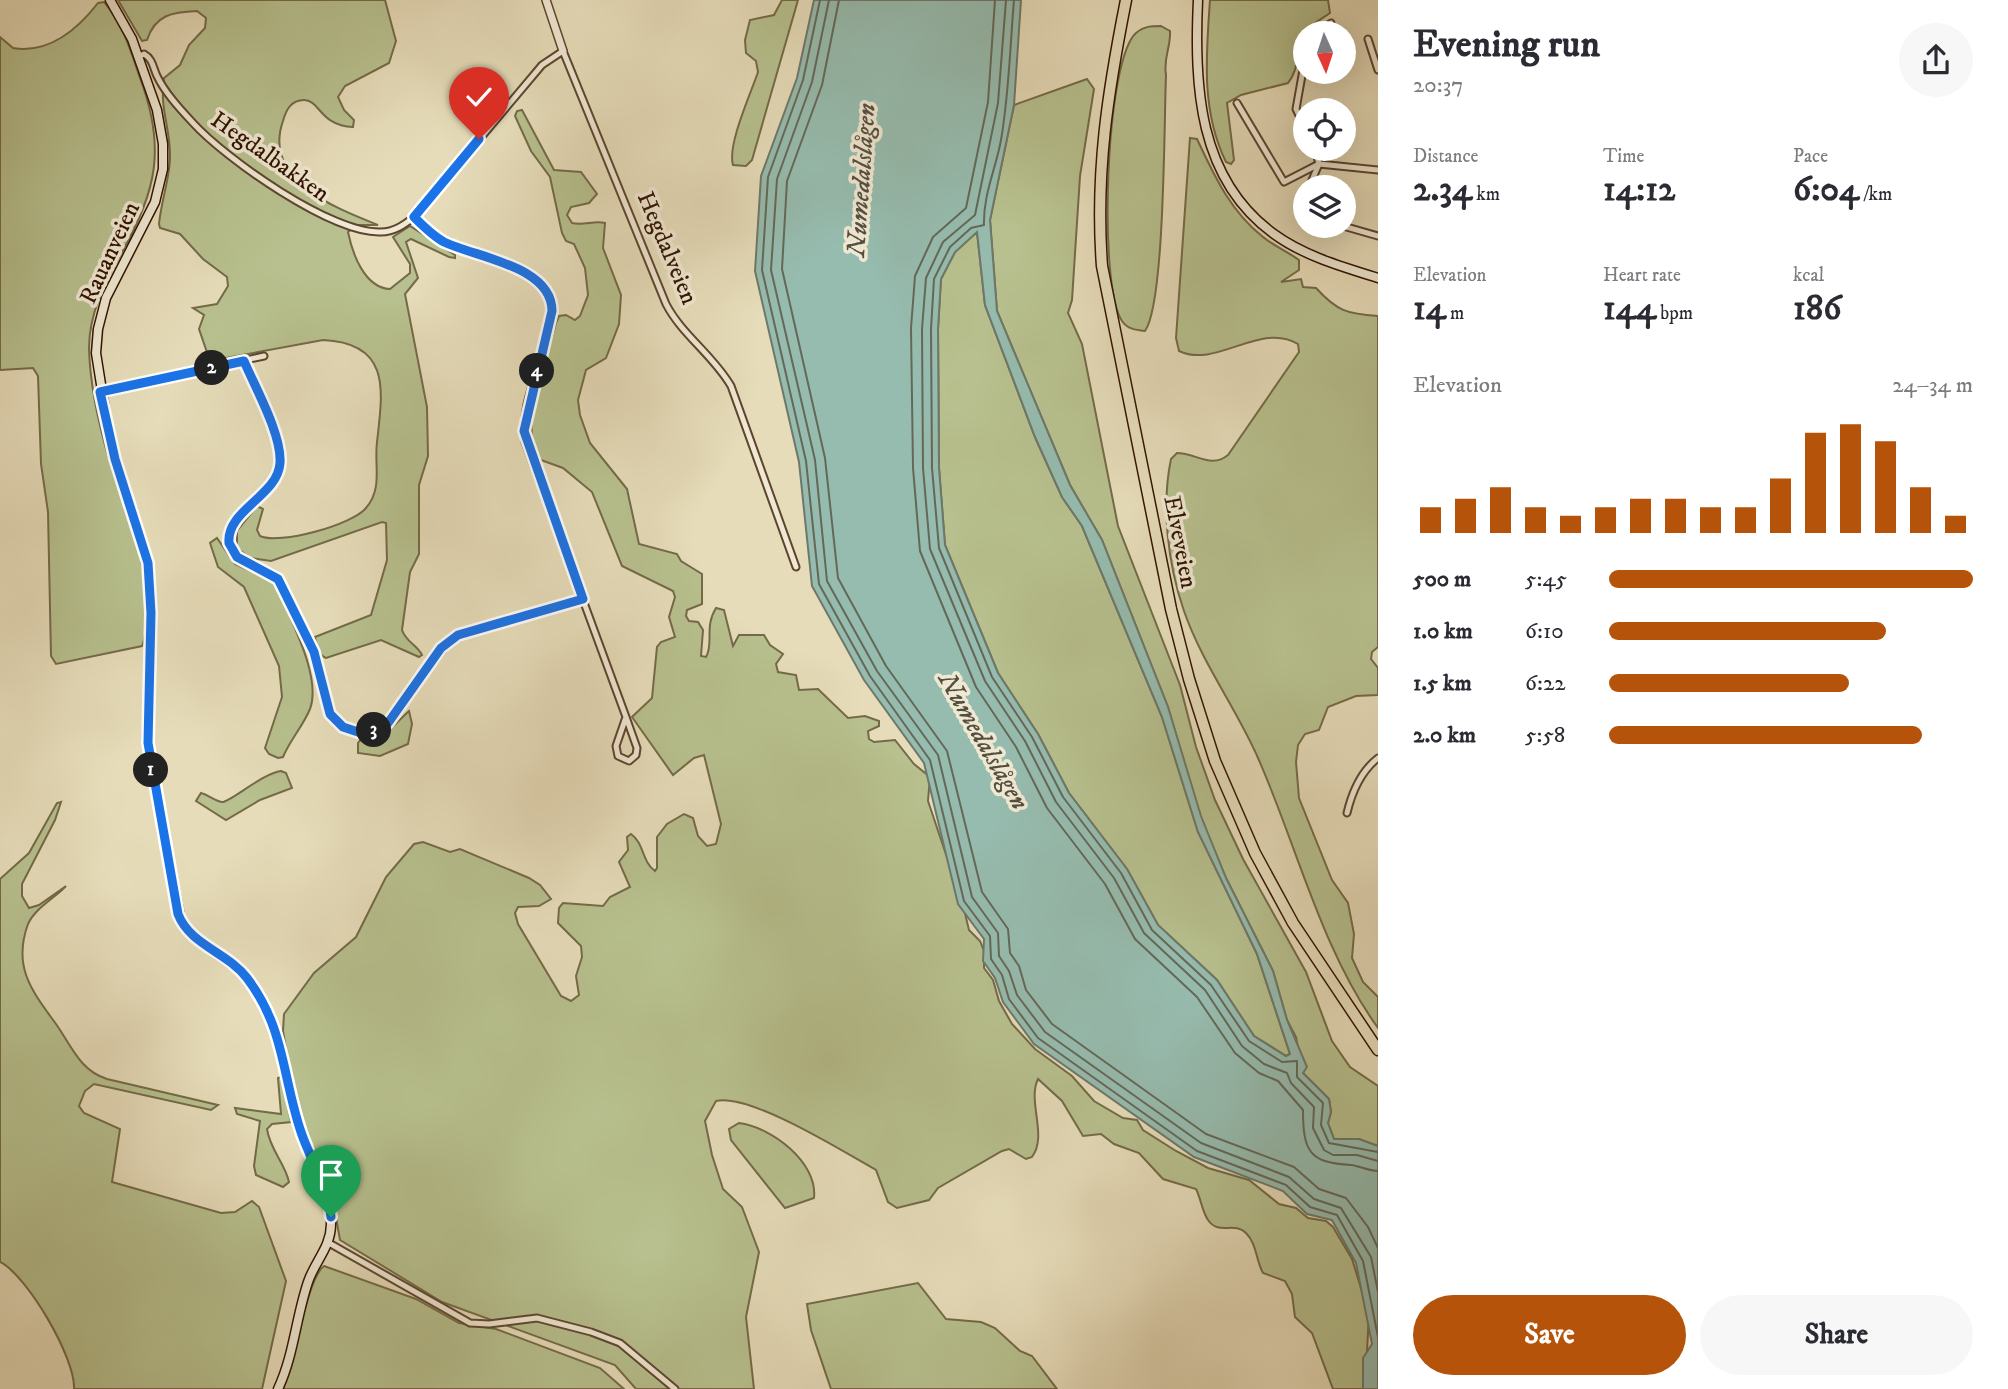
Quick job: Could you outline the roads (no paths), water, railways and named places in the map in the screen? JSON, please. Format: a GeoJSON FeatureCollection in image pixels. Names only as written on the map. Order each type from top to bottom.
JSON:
{"type":"FeatureCollection","features":[{"type":"Feature","properties":{"kind":"highway","name":"Elveveien"},"geometry":{"type":"LineString","coordinates":[[1126,0],[1101,146],[1098,204],[1102,266],[1180,647],[1215,761],[1255,853],[1299,934],[1378,1050]]}},
{"type":"Feature","properties":{"kind":"main road","name":"Rauanveien"},"geometry":{"type":"LineString","coordinates":[[110,0],[125,23],[161,124],[163,169],[152,211],[111,287],[99,319],[96,353],[100,392],[115,459],[148,563],[151,621],[148,743],[178,914],[192,935],[228,959],[245,976],[274,1024],[283,1051],[298,1123],[328,1196],[331,1217],[329,1243],[307,1284],[291,1354],[278,1389]]}},
{"type":"Feature","properties":{"kind":"main road"},"geometry":{"type":"LineString","coordinates":[[1198,0],[1196,51],[1201,113],[1208,142],[1223,177],[1246,209],[1275,234],[1303,251],[1378,278]]}},
{"type":"Feature","properties":{"kind":"street","name":"Hegdalveien"},"geometry":{"type":"LineString","coordinates":[[547,0],[563,51],[666,304],[673,317],[720,367],[731,386],[796,567]]}},
{"type":"Feature","properties":{"kind":"street"},"geometry":{"type":"LineString","coordinates":[[1368,40],[1378,70]]}},
{"type":"Feature","properties":{"kind":"street"},"geometry":{"type":"LineString","coordinates":[[563,51],[542,65],[414,217],[442,241],[535,276],[549,292],[552,311],[524,431],[637,748],[636,755],[629,761],[618,756],[616,746],[626,718]]}},
{"type":"Feature","properties":{"kind":"street","name":"Hegdalbakken"},"geometry":{"type":"LineString","coordinates":[[138,57],[144,54],[149,57],[159,81],[193,123],[219,148],[332,221],[367,231],[384,232],[414,217]]}},
{"type":"Feature","properties":{"kind":"street"},"geometry":{"type":"LineString","coordinates":[[1237,103],[1284,182],[1319,164],[1378,170]]}},
{"type":"Feature","properties":{"kind":"street"},"geometry":{"type":"LineString","coordinates":[[1314,175],[1318,161]]}},
{"type":"Feature","properties":{"kind":"street"},"geometry":{"type":"LineString","coordinates":[[1356,230],[1378,236]]}},
{"type":"Feature","properties":{"kind":"street"},"geometry":{"type":"LineString","coordinates":[[100,392],[264,356]]}},
{"type":"Feature","properties":{"kind":"street"},"geometry":{"type":"LineString","coordinates":[[244,361],[277,441],[281,460],[276,477],[234,524],[229,543],[237,557],[272,573],[282,586],[314,652],[325,702],[335,721],[358,732],[377,729],[398,713],[450,640],[458,635],[583,599]]}},
{"type":"Feature","properties":{"kind":"street"},"geometry":{"type":"LineString","coordinates":[[1347,813],[1351,793],[1368,766],[1378,758]]}},
{"type":"Feature","properties":{"kind":"street"},"geometry":{"type":"LineString","coordinates":[[329,1243],[470,1323],[489,1324],[537,1318],[620,1343],[675,1389]]}},
{"type":"Feature","properties":{"kind":"water","name":"Numedalslågen"},"geometry":{"type":"Polygon","coordinates":[[[814,0],[1021,0],[1014,105],[990,220],[997,311],[1070,485],[1102,540],[1168,707],[1201,816],[1226,878],[1273,971],[1287,1020],[1307,1067],[1303,1073],[1329,1099],[1331,1112],[1328,1123],[1334,1139],[1359,1139],[1378,1146],[1378,1389],[1363,1389],[1363,1358],[1372,1344],[1356,1263],[1332,1220],[1307,1214],[1283,1191],[1194,1157],[1034,1044],[1003,1002],[995,978],[983,961],[984,939],[958,904],[924,763],[864,680],[812,586],[799,462],[755,271],[761,176],[797,78],[814,0]],[[977,232],[955,252],[941,279],[938,329],[939,468],[945,545],[998,673],[1038,734],[1069,793],[1127,869],[1158,925],[1217,980],[1254,1036],[1286,1056],[1290,1054],[1257,954],[1198,832],[1162,717],[1082,526],[1062,497],[1035,437],[985,305],[977,232]]]}}]}
